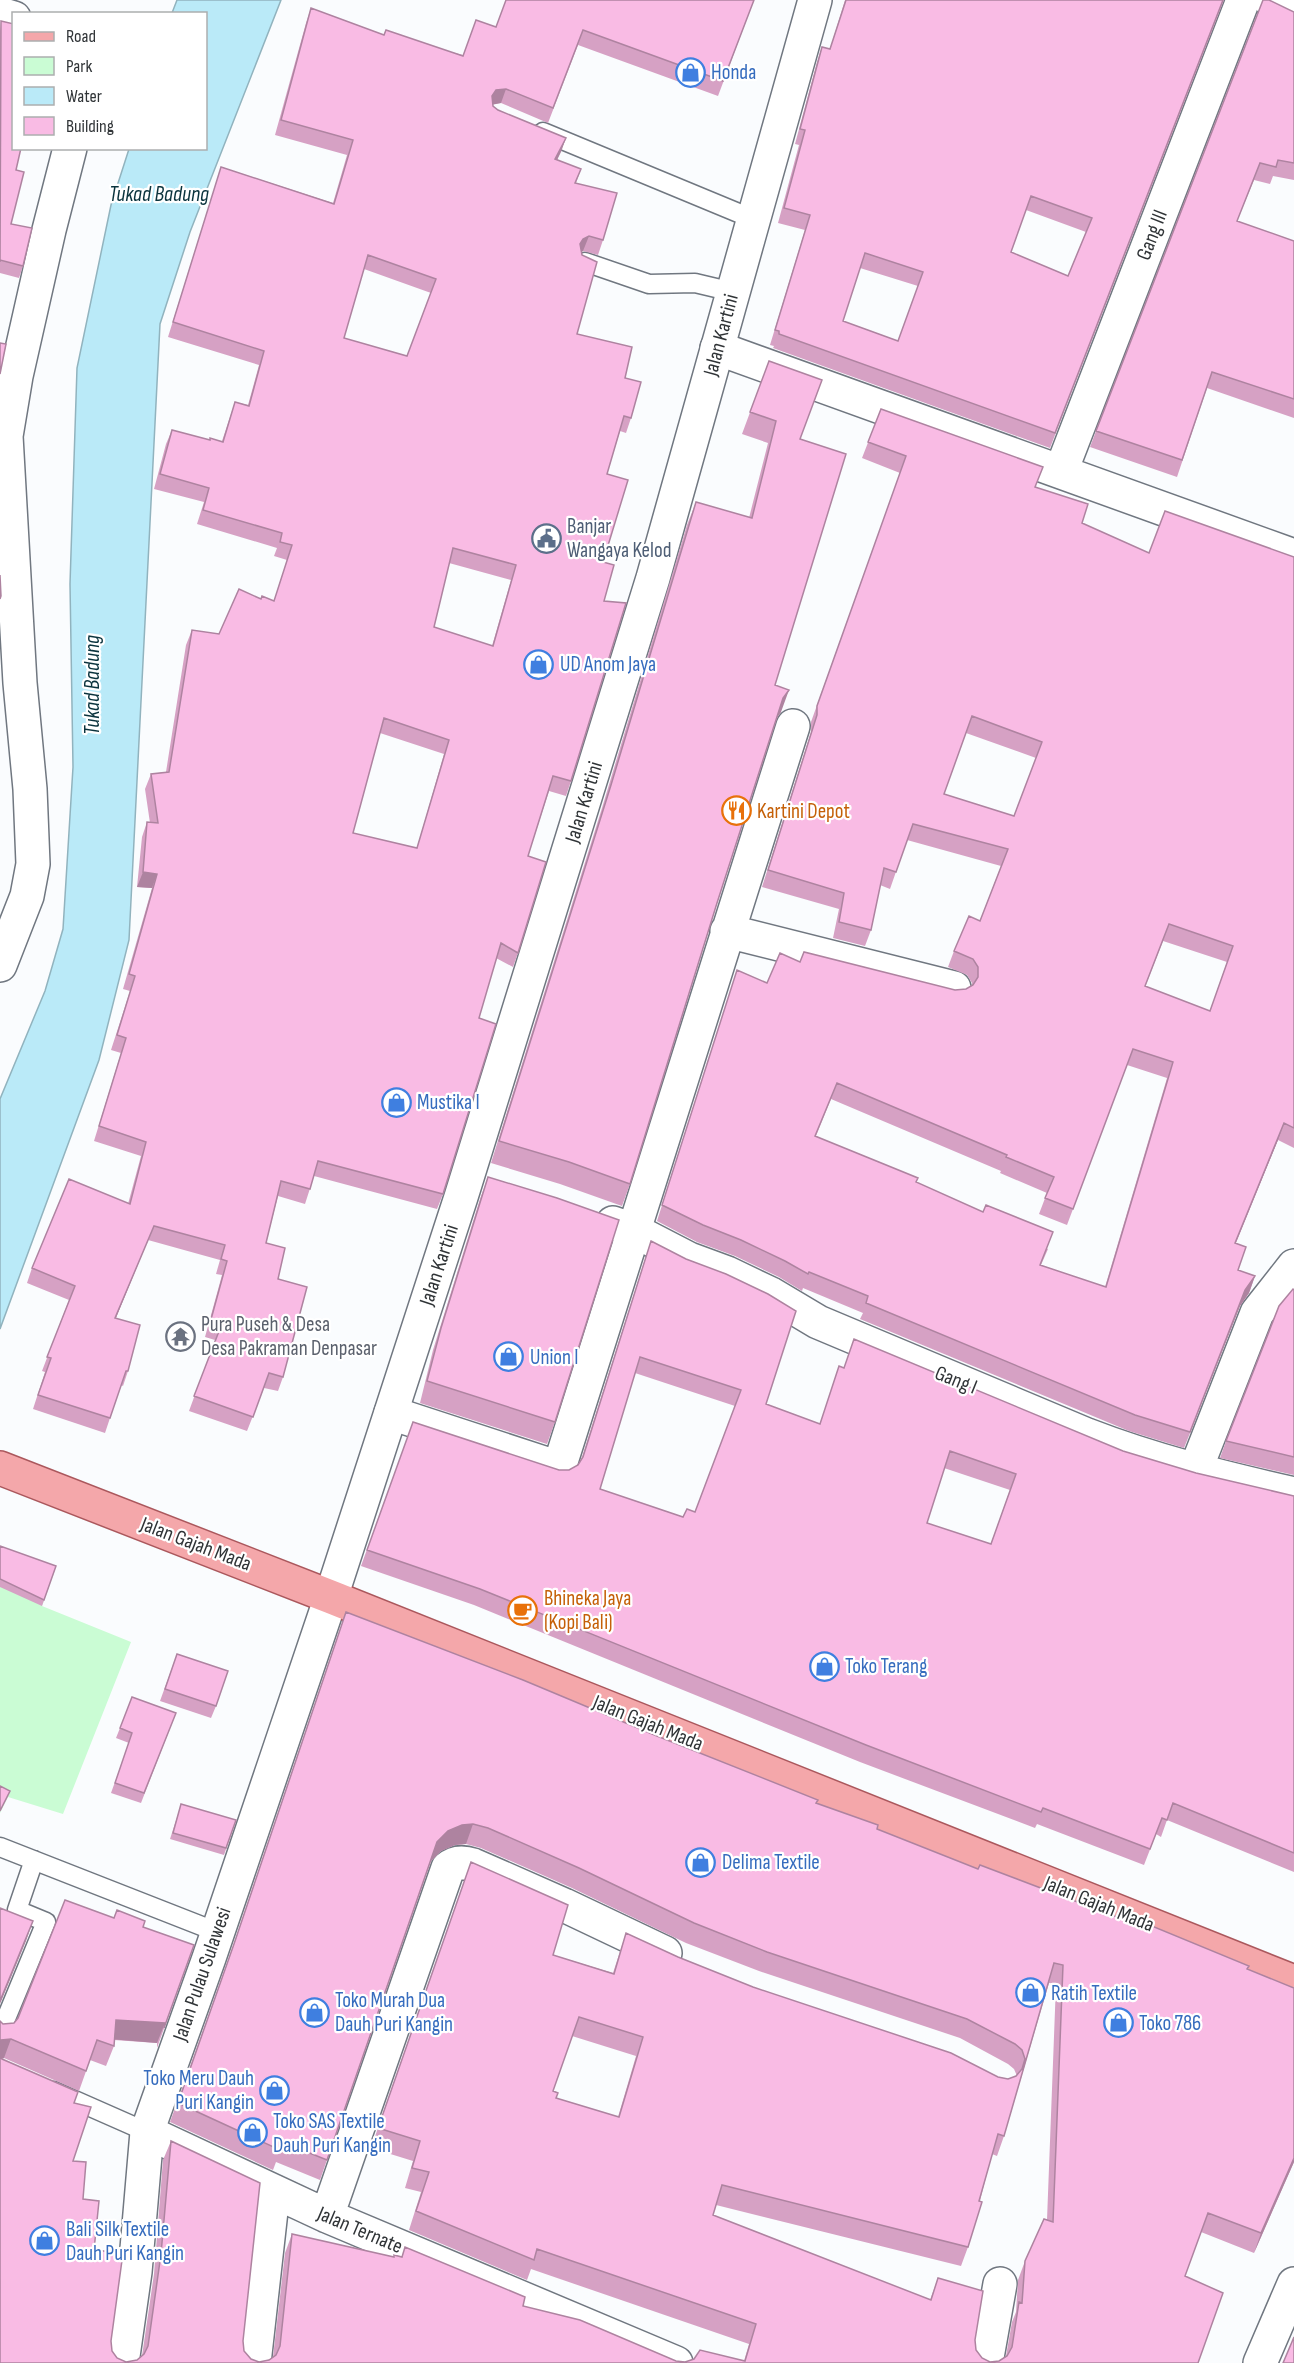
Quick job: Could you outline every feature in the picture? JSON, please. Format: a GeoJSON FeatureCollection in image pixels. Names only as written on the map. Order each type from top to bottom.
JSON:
{"type":"FeatureCollection","features":[{"type":"Feature","properties":{"kind":"main road","name":"Jalan Gajah Mada"},"geometry":{"type":"LineString","coordinates":[[0,1469],[331,1597],[1294,1982]]}},
{"type":"Feature","properties":{"kind":"street","name":"Jalan Kartini"},"geometry":{"type":"LineString","coordinates":[[331,1597],[468,1176],[653,578],[815,0]]}},
{"type":"Feature","properties":{"kind":"street","name":"Gang III"},"geometry":{"type":"LineString","coordinates":[[1061,471],[1243,0]]}},
{"type":"Feature","properties":{"kind":"street"},"geometry":{"type":"LineString","coordinates":[[1270,0],[1294,11]]}},
{"type":"Feature","properties":{"kind":"street"},"geometry":{"type":"LineString","coordinates":[[0,965],[27,896],[33,864],[6,436],[21,353],[69,150]]}},
{"type":"Feature","properties":{"kind":"street"},"geometry":{"type":"LineString","coordinates":[[717,348],[1294,556]]}},
{"type":"Feature","properties":{"kind":"street"},"geometry":{"type":"LineString","coordinates":[[391,1413],[559,1468],[793,726]]}},
{"type":"Feature","properties":{"kind":"street"},"geometry":{"type":"LineString","coordinates":[[727,931],[954,988]]}},
{"type":"Feature","properties":{"kind":"street"},"geometry":{"type":"LineString","coordinates":[[468,1176],[500,1186]]}},
{"type":"Feature","properties":{"kind":"street","name":"Gang I"},"geometry":{"type":"LineString","coordinates":[[588,1214],[633,1230],[689,1259],[727,1273],[771,1294],[818,1322],[1105,1442],[1195,1471],[1294,1494]]}},
{"type":"Feature","properties":{"kind":"street"},"geometry":{"type":"LineString","coordinates":[[1195,1471],[1257,1313],[1294,1266]]}},
{"type":"Feature","properties":{"kind":"street","name":"Jalan Pulau Sulawesi"},"geometry":{"type":"LineString","coordinates":[[122,2363],[135,2272],[147,2132],[331,1597]]}},
{"type":"Feature","properties":{"kind":"street"},"geometry":{"type":"LineString","coordinates":[[327,2216],[448,1868],[452,1864],[462,1862],[473,1865],[690,1964]]}},
{"type":"Feature","properties":{"kind":"street","name":"Jalan Ternate"},"geometry":{"type":"LineString","coordinates":[[147,2132],[273,2193],[676,2363]]}},
{"type":"Feature","properties":{"kind":"street"},"geometry":{"type":"LineString","coordinates":[[254,2363],[273,2193]]}},
{"type":"Feature","properties":{"kind":"street"},"geometry":{"type":"LineString","coordinates":[[986,2363],[1000,2284]]}},
{"type":"Feature","properties":{"kind":"street"},"geometry":{"type":"LineString","coordinates":[[1260,2363],[1294,2284]]}},
{"type":"Feature","properties":{"kind":"lane"},"geometry":{"type":"LineString","coordinates":[[529,127],[753,219]]}},
{"type":"Feature","properties":{"kind":"lane"},"geometry":{"type":"LineString","coordinates":[[585,262],[650,284],[695,283],[733,292]]}},
{"type":"Feature","properties":{"kind":"lane"},"geometry":{"type":"LineString","coordinates":[[0,1847],[217,1932]]}},
{"type":"Feature","properties":{"kind":"lane"},"geometry":{"type":"LineString","coordinates":[[0,2033],[46,1922],[17,1910],[34,1860]]}},
{"type":"Feature","properties":{"kind":"lane"},"geometry":{"type":"LineString","coordinates":[[33,2082],[147,2132]]}},
{"type":"Feature","properties":{"kind":"green space"},"geometry":{"type":"Polygon","coordinates":[[[0,1553],[54,1573],[42,1606],[131,1642],[63,1814],[8,1797],[0,1813],[0,1553]]]}},
{"type":"Feature","properties":{"kind":"water","name":"Tukad Badung"},"geometry":{"type":"Polygon","coordinates":[[[177,0],[281,0],[190,232],[160,324],[129,940],[99,1060],[0,1329],[0,1099],[45,991],[63,929],[73,767],[70,584],[77,368],[111,205],[129,150],[207,150],[207,12],[172,12],[177,0]]]}},
{"type":"Feature","properties":{"kind":"building"},"geometry":{"type":"Polygon","coordinates":[[[506,0],[754,0],[723,81],[583,30],[553,108],[506,89],[496,90],[492,96],[493,106],[498,110],[566,138],[555,159],[581,169],[575,183],[617,193],[603,240],[589,236],[580,244],[582,255],[597,262],[577,334],[632,347],[625,378],[641,382],[631,418],[624,416],[607,474],[628,480],[603,562],[614,565],[604,601],[626,603],[571,781],[553,776],[528,856],[546,862],[518,953],[501,943],[479,1018],[496,1024],[443,1194],[318,1161],[310,1189],[281,1181],[266,1243],[285,1248],[278,1279],[307,1287],[283,1377],[269,1373],[253,1417],[194,1396],[221,1326],[210,1323],[227,1261],[221,1259],[225,1245],[154,1226],[115,1318],[140,1325],[128,1371],[126,1371],[110,1418],[38,1395],[51,1358],[47,1357],[75,1286],[32,1268],[69,1179],[130,1204],[146,1142],[99,1126],[126,1038],[117,1035],[135,976],[129,974],[157,874],[143,872],[147,822],[158,823],[151,774],[169,772],[192,630],[219,634],[239,589],[261,599],[262,596],[274,601],[292,545],[280,542],[282,533],[203,510],[209,488],[160,474],[172,430],[223,442],[235,402],[249,406],[264,351],[173,322],[221,167],[334,204],[353,140],[281,120],[311,8],[384,35],[386,30],[463,56],[476,20],[496,27],[506,0]],[[368,255],[344,338],[407,356],[436,279],[368,255]],[[453,548],[434,627],[493,646],[516,565],[453,548]],[[384,718],[353,833],[417,848],[449,740],[384,718]]]}},
{"type":"Feature","properties":{"kind":"building"},"geometry":{"type":"Polygon","coordinates":[[[846,0],[1223,0],[1055,433],[779,334],[779,331],[775,330],[810,215],[784,208],[805,130],[800,129],[822,47],[830,49],[846,0]],[[1031,196],[1011,252],[1068,276],[1092,218],[1031,196]],[[865,253],[843,321],[898,341],[923,272],[865,253]]]}},
{"type":"Feature","properties":{"kind":"building"},"geometry":{"type":"Polygon","coordinates":[[[1263,0],[1269,0],[1294,12],[1294,163],[1278,160],[1276,167],[1260,163],[1237,221],[1294,241],[1294,399],[1212,372],[1182,460],[1096,431],[1263,0]]]}},
{"type":"Feature","properties":{"kind":"building"},"geometry":{"type":"Polygon","coordinates":[[[1,21],[12,24],[12,150],[21,150],[16,170],[24,172],[11,224],[32,228],[23,266],[0,260],[1,21]]]}},
{"type":"Feature","properties":{"kind":"building"},"geometry":{"type":"Polygon","coordinates":[[[0,343],[6,344],[0,374],[0,343]]]}},
{"type":"Feature","properties":{"kind":"building"},"geometry":{"type":"Polygon","coordinates":[[[769,361],[822,380],[800,439],[846,454],[775,685],[789,690],[783,698],[717,903],[630,1184],[569,1162],[499,1141],[611,785],[696,502],[752,518],[776,421],[750,412],[769,361]]]}},
{"type":"Feature","properties":{"kind":"building"},"geometry":{"type":"Polygon","coordinates":[[[881,409],[1043,467],[1035,487],[1088,504],[1082,523],[1149,553],[1165,511],[1294,557],[1294,1128],[1284,1123],[1235,1243],[1246,1247],[1238,1270],[1255,1276],[1245,1290],[1190,1432],[1135,1415],[866,1303],[868,1296],[809,1272],[808,1274],[741,1240],[662,1205],[737,970],[767,983],[780,953],[800,962],[804,952],[955,990],[966,989],[973,985],[978,977],[978,967],[973,959],[954,951],[969,916],[980,921],[1008,849],[913,824],[896,872],[884,868],[871,930],[839,922],[844,893],[768,870],[817,715],[817,706],[906,456],[868,442],[881,409]],[[972,716],[944,794],[1014,816],[1042,742],[972,716]],[[1169,924],[1145,986],[1210,1011],[1233,946],[1169,924]],[[1133,1049],[1073,1209],[1045,1198],[1054,1177],[837,1083],[815,1136],[918,1178],[916,1182],[983,1212],[986,1205],[1053,1232],[1040,1265],[1106,1287],[1173,1062],[1133,1049]]]}},
{"type":"Feature","properties":{"kind":"building"},"geometry":{"type":"Polygon","coordinates":[[[488,1177],[619,1220],[555,1422],[427,1381],[488,1177]]]}},
{"type":"Feature","properties":{"kind":"building"},"geometry":{"type":"Polygon","coordinates":[[[651,1241],[686,1259],[726,1274],[768,1294],[796,1311],[766,1404],[820,1424],[839,1366],[844,1368],[854,1339],[1123,1451],[1196,1473],[1294,1496],[1294,1853],[1173,1803],[1167,1820],[1162,1818],[1150,1849],[1043,1808],[1041,1812],[866,1745],[480,1589],[367,1550],[413,1422],[559,1470],[569,1470],[578,1465],[583,1457],[651,1241]],[[640,1357],[600,1489],[683,1517],[687,1509],[695,1512],[741,1390],[640,1357]],[[950,1451],[927,1523],[991,1544],[1016,1474],[950,1451]]]}},
{"type":"Feature","properties":{"kind":"building"},"geometry":{"type":"Polygon","coordinates":[[[1293,1289],[1294,1457],[1226,1441],[1279,1306],[1293,1289]]]}},
{"type":"Feature","properties":{"kind":"building"},"geometry":{"type":"Polygon","coordinates":[[[0,1546],[56,1566],[44,1600],[0,1579],[0,1546]]]}},
{"type":"Feature","properties":{"kind":"building"},"geometry":{"type":"Polygon","coordinates":[[[346,1612],[523,1680],[818,1800],[816,1803],[878,1825],[877,1829],[978,1869],[980,1865],[1117,1917],[1118,1912],[1249,1966],[1247,1969],[1294,1988],[1294,2158],[1261,2233],[1208,2213],[1185,2276],[1223,2293],[1198,2363],[0,2363],[0,2057],[78,2092],[74,2103],[91,2107],[73,2161],[86,2162],[83,2199],[99,2201],[94,2250],[123,2253],[111,2341],[112,2351],[117,2358],[126,2362],[137,2360],[148,2346],[161,2254],[171,2141],[260,2183],[243,2341],[244,2351],[251,2359],[259,2362],[269,2360],[276,2355],[280,2346],[292,2234],[394,2257],[394,2255],[402,2257],[405,2247],[525,2297],[523,2306],[580,2320],[676,2361],[685,2362],[694,2359],[700,2350],[745,2361],[756,2324],[537,2249],[534,2260],[416,2211],[429,2172],[412,2168],[420,2141],[378,2128],[471,1862],[568,1905],[553,1955],[614,1974],[626,1933],[753,1987],[951,2053],[998,2077],[1008,2079],[1016,2076],[1022,2069],[1025,2059],[1022,2050],[1015,2044],[967,2019],[767,1952],[694,1923],[488,1828],[473,1824],[462,1825],[448,1831],[437,1842],[327,2160],[282,2142],[280,2150],[178,2103],[346,1612]],[[1054,1963],[1004,2136],[998,2134],[979,2201],[982,2202],[968,2247],[722,2185],[713,2215],[931,2300],[938,2278],[983,2291],[975,2340],[976,2350],[982,2358],[990,2362],[999,2361],[1007,2356],[1012,2347],[1019,2302],[1022,2303],[1025,2261],[1044,2219],[1053,2222],[1063,1965],[1054,1963]],[[579,2017],[553,2091],[558,2093],[556,2098],[619,2117],[643,2037],[579,2017]]]}},
{"type":"Feature","properties":{"kind":"building"},"geometry":{"type":"Polygon","coordinates":[[[177,1654],[228,1671],[216,1706],[165,1689],[177,1654]]]}},
{"type":"Feature","properties":{"kind":"building"},"geometry":{"type":"Polygon","coordinates":[[[132,1697],[176,1713],[144,1793],[115,1783],[132,1733],[120,1728],[132,1697]]]}},
{"type":"Feature","properties":{"kind":"building"},"geometry":{"type":"Polygon","coordinates":[[[0,1786],[10,1791],[0,1811],[0,1786]]]}},
{"type":"Feature","properties":{"kind":"building"},"geometry":{"type":"Polygon","coordinates":[[[181,1804],[236,1820],[226,1848],[173,1833],[181,1804]]]}},
{"type":"Feature","properties":{"kind":"building"},"geometry":{"type":"Polygon","coordinates":[[[65,1900],[114,1918],[117,1910],[145,1921],[143,1927],[194,1945],[164,2028],[165,2023],[116,2020],[114,2046],[97,2040],[86,2071],[11,2039],[0,2041],[0,2021],[3,2024],[14,2023],[18,2018],[65,1900]]]}},
{"type":"Feature","properties":{"kind":"building"},"geometry":{"type":"Polygon","coordinates":[[[0,1908],[33,1921],[0,2001],[0,1908]]]}},
{"type":"Feature","properties":{"kind":"building"},"geometry":{"type":"Polygon","coordinates":[[[1294,2337],[1294,2363],[1283,2363],[1294,2337]]]}},
{"type":"Feature","properties":{"kind":"place","name":"Honda"},"geometry":{"type":"Point","coordinates":[690,72]}},
{"type":"Feature","properties":{"kind":"place","name":"Banjar Wangaya Kelod"},"geometry":{"type":"Point","coordinates":[546,538]}},
{"type":"Feature","properties":{"kind":"place","name":"UD Anom Jaya"},"geometry":{"type":"Point","coordinates":[539,664]}},
{"type":"Feature","properties":{"kind":"place","name":"Kartini Depot"},"geometry":{"type":"Point","coordinates":[736,811]}},
{"type":"Feature","properties":{"kind":"place","name":"Mustika I"},"geometry":{"type":"Point","coordinates":[396,1102]}},
{"type":"Feature","properties":{"kind":"place","name":"Pura Puseh & Desa Desa Pakraman Denpasar"},"geometry":{"type":"Point","coordinates":[180,1336]}},
{"type":"Feature","properties":{"kind":"place","name":"Union I"},"geometry":{"type":"Point","coordinates":[509,1357]}},
{"type":"Feature","properties":{"kind":"place","name":"Bhineka Jaya (Kopi Bali)"},"geometry":{"type":"Point","coordinates":[523,1610]}},
{"type":"Feature","properties":{"kind":"place","name":"Toko Terang"},"geometry":{"type":"Point","coordinates":[824,1666]}},
{"type":"Feature","properties":{"kind":"place","name":"Delima Textile"},"geometry":{"type":"Point","coordinates":[701,1862]}},
{"type":"Feature","properties":{"kind":"place","name":"Ratih Textile"},"geometry":{"type":"Point","coordinates":[1030,1993]}},
{"type":"Feature","properties":{"kind":"place","name":"Toko Murah Dua Dauh Puri Kangin"},"geometry":{"type":"Point","coordinates":[314,2012]}},
{"type":"Feature","properties":{"kind":"place","name":"Toko 786"},"geometry":{"type":"Point","coordinates":[1118,2023]}},
{"type":"Feature","properties":{"kind":"place","name":"Toko Meru Dauh Puri Kangin"},"geometry":{"type":"Point","coordinates":[275,2090]}},
{"type":"Feature","properties":{"kind":"place","name":"Toko SAS Textile Dauh Puri Kangin"},"geometry":{"type":"Point","coordinates":[252,2133]}},
{"type":"Feature","properties":{"kind":"place","name":"Bali Silk Textile Dauh Puri Kangin"},"geometry":{"type":"Point","coordinates":[45,2241]}}]}
